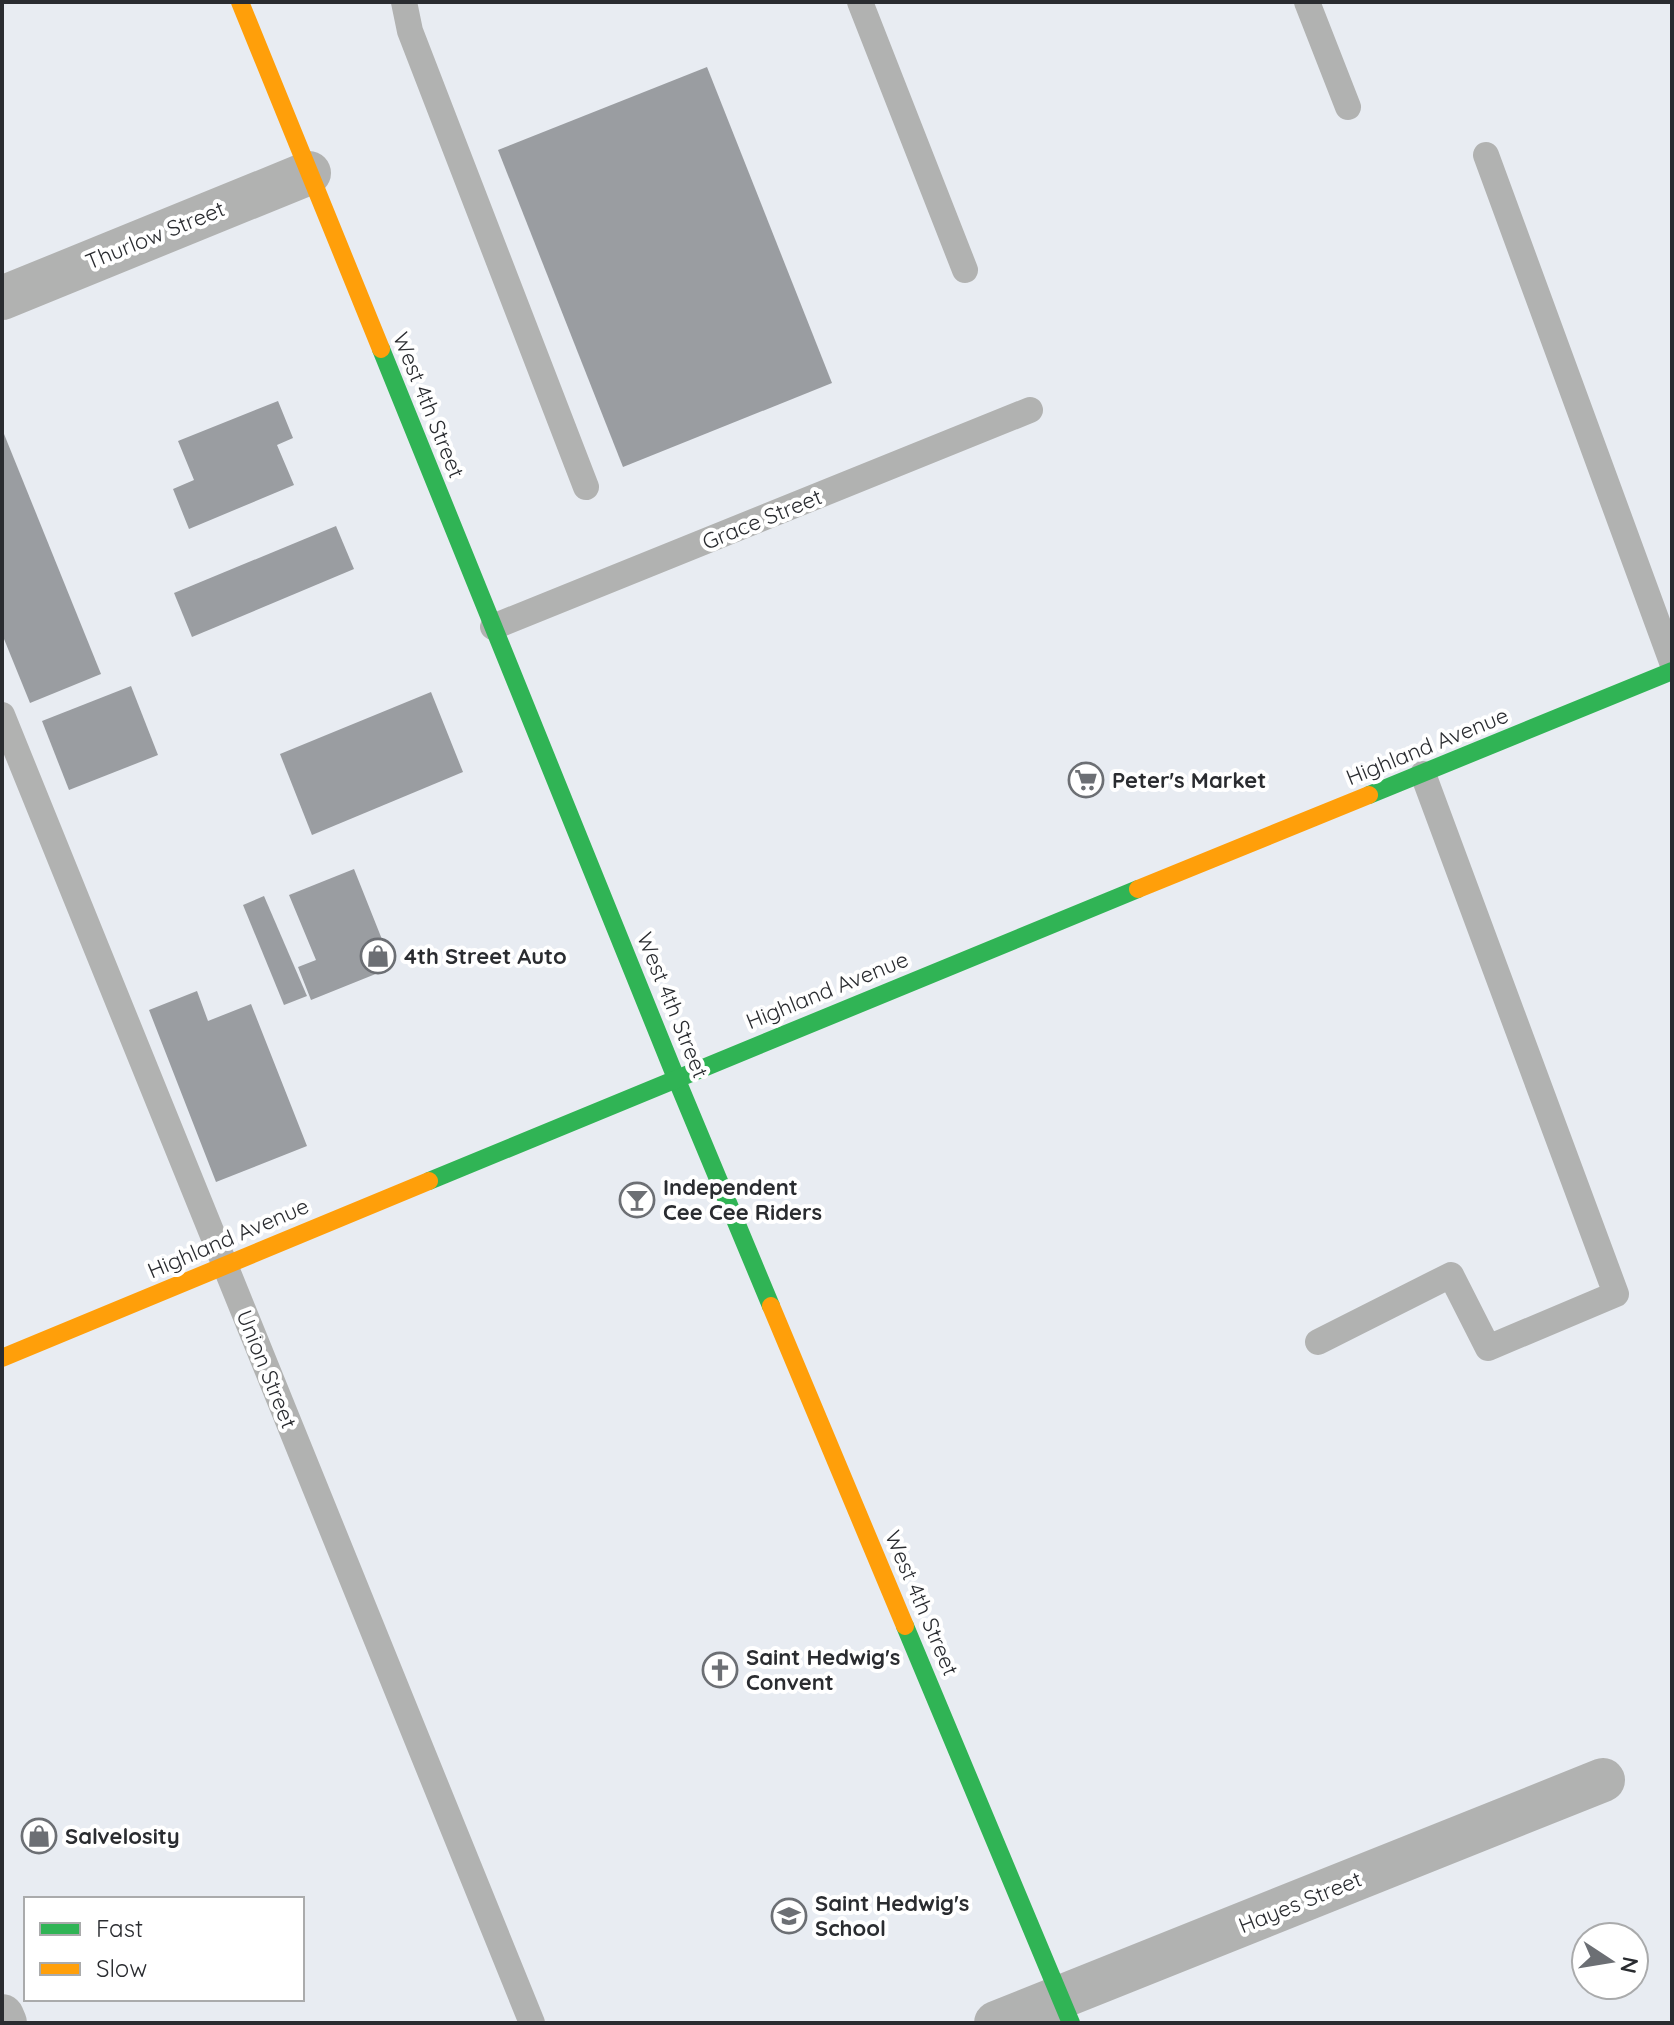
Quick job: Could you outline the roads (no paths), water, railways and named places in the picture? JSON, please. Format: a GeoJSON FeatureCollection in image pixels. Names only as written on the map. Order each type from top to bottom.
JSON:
{"type":"FeatureCollection","features":[{"type":"Feature","properties":{"kind":"main road","name":"West 4th Street"},"geometry":{"type":"LineString","coordinates":[[240,2],[676,1078],[1066,2010]]}},
{"type":"Feature","properties":{"kind":"main road","name":"Highland Avenue"},"geometry":{"type":"LineString","coordinates":[[2,1358],[676,1078],[1672,671]]}},
{"type":"Feature","properties":{"kind":"street","name":"Thurlow Street"},"geometry":{"type":"LineString","coordinates":[[2,298],[309,173]]}},
{"type":"Feature","properties":{"kind":"street","name":"Hayes Street"},"geometry":{"type":"LineString","coordinates":[[996,2023],[1066,2010],[1603,1780]]}},
{"type":"Feature","properties":{"kind":"street"},"geometry":{"type":"LineString","coordinates":[[2,2016],[5,2023]]}},
{"type":"Feature","properties":{"kind":"lane"},"geometry":{"type":"LineString","coordinates":[[404,2],[410,31],[586,487]]}},
{"type":"Feature","properties":{"kind":"lane"},"geometry":{"type":"LineString","coordinates":[[860,2],[965,270]]}},
{"type":"Feature","properties":{"kind":"lane"},"geometry":{"type":"LineString","coordinates":[[1307,2],[1348,107]]}},
{"type":"Feature","properties":{"kind":"lane"},"geometry":{"type":"LineString","coordinates":[[1486,155],[1672,662]]}},
{"type":"Feature","properties":{"kind":"lane","name":"Grace Street"},"geometry":{"type":"LineString","coordinates":[[493,627],[1030,410]]}},
{"type":"Feature","properties":{"kind":"lane","name":"Union Street"},"geometry":{"type":"LineString","coordinates":[[2,715],[532,2023]]}},
{"type":"Feature","properties":{"kind":"lane"},"geometry":{"type":"LineString","coordinates":[[1318,1342],[1451,1275],[1488,1348],[1616,1294],[1423,774]]}},
{"type":"Feature","properties":{"kind":"place","name":"Peter's Market"},"geometry":{"type":"Point","coordinates":[1086,780]}},
{"type":"Feature","properties":{"kind":"place","name":"4th Street Auto"},"geometry":{"type":"Point","coordinates":[378,956]}},
{"type":"Feature","properties":{"kind":"place","name":"Independent Cee Cee Riders"},"geometry":{"type":"Point","coordinates":[637,1200]}},
{"type":"Feature","properties":{"kind":"place","name":"Saint Hedwig's Convent"},"geometry":{"type":"Point","coordinates":[720,1670]}},
{"type":"Feature","properties":{"kind":"place","name":"Salvelosity"},"geometry":{"type":"Point","coordinates":[39,1836]}},
{"type":"Feature","properties":{"kind":"place","name":"Saint Hedwig's School"},"geometry":{"type":"Point","coordinates":[789,1916]}}]}
